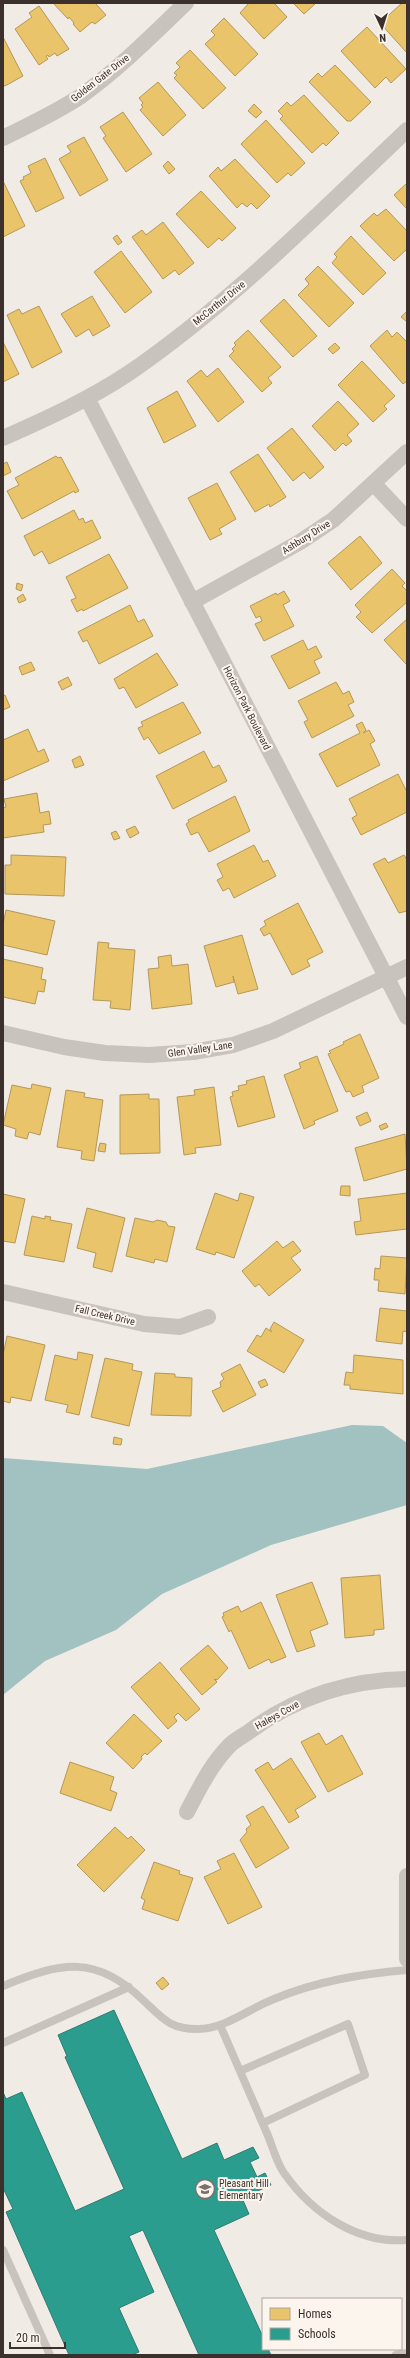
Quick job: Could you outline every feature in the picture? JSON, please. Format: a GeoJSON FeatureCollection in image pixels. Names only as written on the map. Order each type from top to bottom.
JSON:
{"type":"FeatureCollection","features":[{"type":"Feature","properties":{"kind":"street","name":"Golden Gate Drive"},"geometry":{"type":"LineString","coordinates":[[3,138],[43,118],[80,96],[115,68],[186,3]]}},
{"type":"Feature","properties":{"kind":"street","name":"McCarthur Drive"},"geometry":{"type":"LineString","coordinates":[[3,438],[87,398],[129,373],[182,333],[254,274],[407,130]]}},
{"type":"Feature","properties":{"kind":"street","name":"Horizon Park Boulevard"},"geometry":{"type":"LineString","coordinates":[[87,398],[407,1017]]}},
{"type":"Feature","properties":{"kind":"street","name":"Ashbury Drive"},"geometry":{"type":"LineString","coordinates":[[192,602],[300,542],[333,520],[374,484],[407,452]]}},
{"type":"Feature","properties":{"kind":"street"},"geometry":{"type":"LineString","coordinates":[[374,484],[407,519]]}},
{"type":"Feature","properties":{"kind":"street","name":"Glen Valley Lane"},"geometry":{"type":"LineString","coordinates":[[3,1033],[64,1047],[105,1053],[149,1055],[193,1052],[233,1045],[273,1031],[387,978],[407,967]]}},
{"type":"Feature","properties":{"kind":"street","name":"Fall Creek Drive"},"geometry":{"type":"LineString","coordinates":[[3,1292],[144,1324],[180,1327],[208,1317]]}},
{"type":"Feature","properties":{"kind":"street","name":"Haleys Cove"},"geometry":{"type":"LineString","coordinates":[[187,1812],[205,1777],[230,1745],[267,1718],[310,1697],[346,1686],[385,1680],[407,1679]]}},
{"type":"Feature","properties":{"kind":"street"},"geometry":{"type":"LineString","coordinates":[[407,1876],[407,1959]]}},
{"type":"Feature","properties":{"kind":"lane"},"geometry":{"type":"LineString","coordinates":[[3,1986],[50,1968],[75,1966],[101,1970],[129,1987],[162,2019],[178,2026],[199,2029],[220,2025],[274,1998],[316,1984],[356,1975],[407,1970]]}},
{"type":"Feature","properties":{"kind":"lane"},"geometry":{"type":"LineString","coordinates":[[3,2043],[129,1987]]}},
{"type":"Feature","properties":{"kind":"lane"},"geometry":{"type":"LineString","coordinates":[[240,2071],[348,2024],[365,2075],[263,2123]]}},
{"type":"Feature","properties":{"kind":"lane"},"geometry":{"type":"LineString","coordinates":[[220,2025],[283,2172],[317,2210],[360,2234],[381,2240],[407,2240]]}},
{"type":"Feature","properties":{"kind":"lane"},"geometry":{"type":"LineString","coordinates":[[3,2250],[50,2355]]}},
{"type":"Feature","properties":{"kind":"lane"},"geometry":{"type":"LineString","coordinates":[[396,2355],[407,2353]]}},
{"type":"Feature","properties":{"kind":"water"},"geometry":{"type":"Polygon","coordinates":[[[352,1425],[383,1426],[407,1443],[407,1505],[271,1545],[162,1594],[116,1630],[45,1661],[3,1695],[3,1458],[147,1469],[352,1425]]]}},
{"type":"Feature","properties":{"kind":"building: Homes"},"geometry":{"type":"Polygon","coordinates":[[[53,3],[95,3],[106,15],[95,24],[92,22],[80,32],[69,17],[68,19],[53,3]]]}},
{"type":"Feature","properties":{"kind":"building: Homes"},"geometry":{"type":"Polygon","coordinates":[[[249,3],[274,3],[287,17],[264,39],[240,13],[249,3]]]}},
{"type":"Feature","properties":{"kind":"building: Homes"},"geometry":{"type":"Polygon","coordinates":[[[293,3],[316,3],[304,14],[293,3]]]}},
{"type":"Feature","properties":{"kind":"building: Homes"},"geometry":{"type":"Polygon","coordinates":[[[402,3],[407,3],[407,53],[380,23],[402,3]]]}},
{"type":"Feature","properties":{"kind":"building: Homes"},"geometry":{"type":"Polygon","coordinates":[[[39,6],[69,49],[57,56],[55,53],[49,57],[48,55],[46,56],[48,59],[39,65],[15,29],[32,17],[29,13],[39,6]]]}},
{"type":"Feature","properties":{"kind":"building: Homes"},"geometry":{"type":"Polygon","coordinates":[[[224,18],[258,54],[235,76],[205,44],[215,35],[211,31],[224,18]]]}},
{"type":"Feature","properties":{"kind":"building: Homes"},"geometry":{"type":"Polygon","coordinates":[[[367,27],[406,69],[391,83],[386,77],[375,88],[341,51],[367,27]]]}},
{"type":"Feature","properties":{"kind":"building: Homes"},"geometry":{"type":"Polygon","coordinates":[[[3,37],[23,76],[5,86],[3,85],[3,37]]]}},
{"type":"Feature","properties":{"kind":"building: Homes"},"geometry":{"type":"Polygon","coordinates":[[[190,50],[226,88],[203,109],[174,78],[177,75],[174,73],[180,67],[176,63],[190,50]]]}},
{"type":"Feature","properties":{"kind":"building: Homes"},"geometry":{"type":"Polygon","coordinates":[[[335,65],[371,102],[351,121],[347,121],[309,82],[318,73],[322,77],[335,65]]]}},
{"type":"Feature","properties":{"kind":"building: Homes"},"geometry":{"type":"Polygon","coordinates":[[[158,82],[186,115],[163,136],[140,110],[143,107],[141,105],[143,103],[139,98],[158,82]]]}},
{"type":"Feature","properties":{"kind":"building: Homes"},"geometry":{"type":"Polygon","coordinates":[[[304,95],[339,133],[326,146],[323,143],[312,153],[280,119],[283,116],[278,111],[287,102],[291,106],[304,95]]]}},
{"type":"Feature","properties":{"kind":"building: Homes"},"geometry":{"type":"Polygon","coordinates":[[[254,104],[262,112],[256,118],[248,111],[254,104]]]}},
{"type":"Feature","properties":{"kind":"building: Homes"},"geometry":{"type":"Polygon","coordinates":[[[123,112],[152,154],[126,172],[103,138],[106,136],[100,127],[123,112]]]}},
{"type":"Feature","properties":{"kind":"building: Homes"},"geometry":{"type":"Polygon","coordinates":[[[266,120],[305,163],[291,176],[288,173],[277,183],[241,144],[266,120]]]}},
{"type":"Feature","properties":{"kind":"building: Homes"},"geometry":{"type":"Polygon","coordinates":[[[84,137],[108,180],[80,196],[59,159],[71,152],[67,146],[84,137]]]}},
{"type":"Feature","properties":{"kind":"building: Homes"},"geometry":{"type":"Polygon","coordinates":[[[45,158],[64,198],[36,212],[20,181],[24,179],[23,177],[31,173],[28,166],[45,158]]]}},
{"type":"Feature","properties":{"kind":"building: Homes"},"geometry":{"type":"Polygon","coordinates":[[[235,159],[270,196],[257,209],[251,203],[247,207],[242,203],[237,208],[209,176],[218,167],[221,171],[235,159]]]}},
{"type":"Feature","properties":{"kind":"building: Homes"},"geometry":{"type":"Polygon","coordinates":[[[168,161],[175,169],[169,174],[163,166],[168,161]]]}},
{"type":"Feature","properties":{"kind":"building: Homes"},"geometry":{"type":"Polygon","coordinates":[[[3,181],[25,226],[3,237],[3,181]]]}},
{"type":"Feature","properties":{"kind":"building: Homes"},"geometry":{"type":"Polygon","coordinates":[[[407,183],[407,209],[394,195],[407,183]]]}},
{"type":"Feature","properties":{"kind":"building: Homes"},"geometry":{"type":"Polygon","coordinates":[[[201,191],[236,228],[222,241],[219,238],[208,248],[176,214],[201,191]]]}},
{"type":"Feature","properties":{"kind":"building: Homes"},"geometry":{"type":"Polygon","coordinates":[[[386,209],[407,231],[407,249],[394,261],[360,226],[374,213],[377,216],[386,209]]]}},
{"type":"Feature","properties":{"kind":"building: Homes"},"geometry":{"type":"Polygon","coordinates":[[[163,222],[194,263],[179,275],[175,270],[163,279],[132,237],[142,230],[146,235],[163,222]]]}},
{"type":"Feature","properties":{"kind":"building: Homes"},"geometry":{"type":"Polygon","coordinates":[[[117,235],[122,242],[118,245],[113,238],[117,235]]]}},
{"type":"Feature","properties":{"kind":"building: Homes"},"geometry":{"type":"Polygon","coordinates":[[[351,236],[386,273],[363,295],[332,263],[337,257],[334,254],[351,236]]]}},
{"type":"Feature","properties":{"kind":"building: Homes"},"geometry":{"type":"Polygon","coordinates":[[[121,251],[152,292],[125,313],[94,272],[121,251]]]}},
{"type":"Feature","properties":{"kind":"building: Homes"},"geometry":{"type":"Polygon","coordinates":[[[318,266],[354,303],[329,327],[298,295],[309,284],[305,279],[318,266]]]}},
{"type":"Feature","properties":{"kind":"building: Homes"},"geometry":{"type":"Polygon","coordinates":[[[92,296],[110,326],[93,336],[89,329],[76,337],[61,314],[92,296]]]}},
{"type":"Feature","properties":{"kind":"building: Homes"},"geometry":{"type":"Polygon","coordinates":[[[284,299],[317,336],[293,357],[260,321],[284,299]]]}},
{"type":"Feature","properties":{"kind":"building: Homes"},"geometry":{"type":"Polygon","coordinates":[[[39,306],[62,352],[32,368],[7,315],[19,309],[22,314],[39,306]]]}},
{"type":"Feature","properties":{"kind":"building: Homes"},"geometry":{"type":"Polygon","coordinates":[[[407,311],[407,322],[401,317],[407,311]]]}},
{"type":"Feature","properties":{"kind":"building: Homes"},"geometry":{"type":"Polygon","coordinates":[[[248,330],[281,367],[268,378],[272,383],[262,392],[229,356],[234,351],[232,349],[236,345],[234,343],[248,330]]]}},
{"type":"Feature","properties":{"kind":"building: Homes"},"geometry":{"type":"Polygon","coordinates":[[[387,330],[392,337],[397,332],[407,342],[407,381],[403,384],[370,346],[387,330]]]}},
{"type":"Feature","properties":{"kind":"building: Homes"},"geometry":{"type":"Polygon","coordinates":[[[3,342],[19,374],[3,382],[3,342]]]}},
{"type":"Feature","properties":{"kind":"building: Homes"},"geometry":{"type":"Polygon","coordinates":[[[335,343],[340,348],[333,354],[328,349],[335,343]]]}},
{"type":"Feature","properties":{"kind":"building: Homes"},"geometry":{"type":"Polygon","coordinates":[[[362,361],[395,396],[384,406],[387,409],[373,422],[338,385],[362,361]]]}},
{"type":"Feature","properties":{"kind":"building: Homes"},"geometry":{"type":"Polygon","coordinates":[[[218,368],[244,402],[218,422],[187,381],[201,370],[207,377],[218,368]]]}},
{"type":"Feature","properties":{"kind":"building: Homes"},"geometry":{"type":"Polygon","coordinates":[[[177,391],[196,426],[164,443],[147,408],[177,391]]]}},
{"type":"Feature","properties":{"kind":"building: Homes"},"geometry":{"type":"Polygon","coordinates":[[[338,401],[359,424],[347,435],[352,441],[346,446],[343,443],[335,451],[312,426],[338,401]]]}},
{"type":"Feature","properties":{"kind":"building: Homes"},"geometry":{"type":"Polygon","coordinates":[[[292,428],[324,467],[310,479],[304,472],[293,481],[267,448],[292,428]]]}},
{"type":"Feature","properties":{"kind":"building: Homes"},"geometry":{"type":"Polygon","coordinates":[[[258,454],[286,497],[270,507],[269,504],[255,512],[230,472],[258,454]]]}},
{"type":"Feature","properties":{"kind":"building: Homes"},"geometry":{"type":"Polygon","coordinates":[[[56,456],[58,458],[61,457],[79,491],[75,493],[74,491],[22,519],[7,491],[19,485],[15,478],[56,456]]]}},
{"type":"Feature","properties":{"kind":"building: Homes"},"geometry":{"type":"Polygon","coordinates":[[[7,462],[11,472],[3,476],[3,464],[7,462]]]}},
{"type":"Feature","properties":{"kind":"building: Homes"},"geometry":{"type":"Polygon","coordinates":[[[217,483],[236,519],[219,529],[222,534],[210,540],[188,498],[217,483]]]}},
{"type":"Feature","properties":{"kind":"building: Homes"},"geometry":{"type":"Polygon","coordinates":[[[74,510],[79,520],[83,518],[85,523],[92,520],[101,538],[49,564],[42,551],[34,556],[24,536],[74,510]]]}},
{"type":"Feature","properties":{"kind":"building: Homes"},"geometry":{"type":"Polygon","coordinates":[[[360,536],[382,563],[351,590],[328,563],[360,536]]]}},
{"type":"Feature","properties":{"kind":"building: Homes"},"geometry":{"type":"Polygon","coordinates":[[[109,554],[128,588],[83,611],[82,609],[77,612],[71,600],[76,598],[66,577],[109,554]]]}},
{"type":"Feature","properties":{"kind":"building: Homes"},"geometry":{"type":"Polygon","coordinates":[[[392,569],[405,583],[402,586],[407,591],[407,602],[372,633],[356,617],[361,612],[355,605],[392,569]]]}},
{"type":"Feature","properties":{"kind":"building: Homes"},"geometry":{"type":"Polygon","coordinates":[[[17,583],[23,585],[21,591],[16,589],[17,583]]]}},
{"type":"Feature","properties":{"kind":"building: Homes"},"geometry":{"type":"Polygon","coordinates":[[[284,591],[290,601],[283,605],[294,626],[264,641],[255,624],[262,621],[260,616],[256,618],[250,606],[276,593],[277,595],[284,591]]]}},
{"type":"Feature","properties":{"kind":"building: Homes"},"geometry":{"type":"Polygon","coordinates":[[[23,594],[26,600],[19,603],[17,598],[23,594]]]}},
{"type":"Feature","properties":{"kind":"building: Homes"},"geometry":{"type":"Polygon","coordinates":[[[130,605],[138,622],[144,619],[153,636],[99,664],[87,640],[83,642],[78,632],[130,605]]]}},
{"type":"Feature","properties":{"kind":"building: Homes"},"geometry":{"type":"Polygon","coordinates":[[[407,619],[407,663],[406,664],[384,640],[407,619]]]}},
{"type":"Feature","properties":{"kind":"building: Homes"},"geometry":{"type":"Polygon","coordinates":[[[303,640],[308,650],[316,646],[322,657],[314,661],[320,673],[289,689],[271,656],[303,640]]]}},
{"type":"Feature","properties":{"kind":"building: Homes"},"geometry":{"type":"Polygon","coordinates":[[[157,653],[178,685],[136,708],[124,687],[119,689],[114,679],[157,653]]]}},
{"type":"Feature","properties":{"kind":"building: Homes"},"geometry":{"type":"Polygon","coordinates":[[[31,662],[35,670],[22,675],[19,667],[31,662]]]}},
{"type":"Feature","properties":{"kind":"building: Homes"},"geometry":{"type":"Polygon","coordinates":[[[68,677],[72,685],[62,690],[58,682],[68,677]]]}},
{"type":"Feature","properties":{"kind":"building: Homes"},"geometry":{"type":"Polygon","coordinates":[[[336,682],[343,694],[349,691],[354,702],[348,705],[354,716],[312,738],[304,722],[308,720],[298,701],[336,682]]]}},
{"type":"Feature","properties":{"kind":"building: Homes"},"geometry":{"type":"Polygon","coordinates":[[[5,695],[10,707],[3,710],[3,696],[5,695]]]}},
{"type":"Feature","properties":{"kind":"building: Homes"},"geometry":{"type":"Polygon","coordinates":[[[183,702],[201,733],[159,754],[148,737],[144,740],[138,728],[143,726],[141,722],[183,702]]]}},
{"type":"Feature","properties":{"kind":"building: Homes"},"geometry":{"type":"Polygon","coordinates":[[[362,722],[366,730],[363,733],[369,730],[375,741],[370,744],[380,765],[337,787],[319,754],[360,733],[356,725],[362,722]]]}},
{"type":"Feature","properties":{"kind":"building: Homes"},"geometry":{"type":"Polygon","coordinates":[[[28,729],[38,752],[44,749],[49,761],[3,781],[3,740],[28,729]]]}},
{"type":"Feature","properties":{"kind":"building: Homes"},"geometry":{"type":"Polygon","coordinates":[[[204,751],[213,768],[219,765],[227,781],[173,809],[156,776],[204,751]]]}},
{"type":"Feature","properties":{"kind":"building: Homes"},"geometry":{"type":"Polygon","coordinates":[[[80,756],[84,765],[75,768],[72,760],[80,756]]]}},
{"type":"Feature","properties":{"kind":"building: Homes"},"geometry":{"type":"Polygon","coordinates":[[[398,774],[407,792],[407,812],[361,835],[352,818],[357,815],[349,799],[398,774]]]}},
{"type":"Feature","properties":{"kind":"building: Homes"},"geometry":{"type":"Polygon","coordinates":[[[37,793],[40,813],[49,811],[51,824],[43,825],[44,832],[3,838],[3,808],[6,807],[4,799],[37,793]]]}},
{"type":"Feature","properties":{"kind":"building: Homes"},"geometry":{"type":"Polygon","coordinates":[[[235,796],[250,831],[209,852],[198,832],[191,835],[186,824],[189,822],[188,820],[235,796]]]}},
{"type":"Feature","properties":{"kind":"building: Homes"},"geometry":{"type":"Polygon","coordinates":[[[135,826],[139,833],[130,838],[126,830],[135,826]]]}},
{"type":"Feature","properties":{"kind":"building: Homes"},"geometry":{"type":"Polygon","coordinates":[[[116,831],[120,838],[114,840],[111,833],[116,831]]]}},
{"type":"Feature","properties":{"kind":"building: Homes"},"geometry":{"type":"Polygon","coordinates":[[[254,845],[263,862],[268,860],[276,876],[234,898],[229,888],[223,891],[217,880],[223,877],[217,864],[254,845]]]}},
{"type":"Feature","properties":{"kind":"building: Homes"},"geometry":{"type":"Polygon","coordinates":[[[11,855],[66,857],[64,896],[5,894],[5,865],[11,865],[11,855]]]}},
{"type":"Feature","properties":{"kind":"building: Homes"},"geometry":{"type":"Polygon","coordinates":[[[404,855],[407,860],[407,911],[399,913],[373,864],[385,858],[388,863],[404,855]]]}},
{"type":"Feature","properties":{"kind":"building: Homes"},"geometry":{"type":"Polygon","coordinates":[[[298,903],[323,952],[307,960],[310,966],[292,975],[270,933],[264,936],[260,929],[266,925],[264,921],[298,903]]]}},
{"type":"Feature","properties":{"kind":"building: Homes"},"geometry":{"type":"Polygon","coordinates":[[[6,910],[55,921],[47,955],[3,945],[3,924],[6,910]]]}},
{"type":"Feature","properties":{"kind":"building: Homes"},"geometry":{"type":"Polygon","coordinates":[[[242,935],[258,989],[238,994],[233,976],[234,982],[216,987],[204,946],[242,935]]]}},
{"type":"Feature","properties":{"kind":"building: Homes"},"geometry":{"type":"Polygon","coordinates":[[[98,942],[109,943],[108,948],[135,950],[130,1010],[110,1008],[111,1001],[93,1000],[98,942]]]}},
{"type":"Feature","properties":{"kind":"building: Homes"},"geometry":{"type":"Polygon","coordinates":[[[171,955],[172,966],[188,964],[192,1004],[152,1009],[148,969],[159,968],[158,957],[171,955]]]}},
{"type":"Feature","properties":{"kind":"building: Homes"},"geometry":{"type":"Polygon","coordinates":[[[3,959],[43,968],[41,979],[46,980],[44,992],[38,991],[35,1004],[3,997],[3,959]]]}},
{"type":"Feature","properties":{"kind":"building: Homes"},"geometry":{"type":"Polygon","coordinates":[[[360,1034],[379,1078],[362,1086],[364,1092],[353,1097],[350,1091],[346,1092],[328,1054],[331,1053],[329,1051],[344,1044],[343,1042],[360,1034]]]}},
{"type":"Feature","properties":{"kind":"building: Homes"},"geometry":{"type":"Polygon","coordinates":[[[317,1056],[338,1111],[314,1121],[315,1124],[304,1129],[284,1075],[301,1068],[299,1063],[317,1056]]]}},
{"type":"Feature","properties":{"kind":"building: Homes"},"geometry":{"type":"Polygon","coordinates":[[[264,1076],[275,1117],[238,1127],[230,1097],[233,1096],[232,1092],[239,1090],[238,1086],[247,1084],[246,1081],[264,1076]]]}},
{"type":"Feature","properties":{"kind":"building: Homes"},"geometry":{"type":"Polygon","coordinates":[[[32,1084],[51,1088],[40,1135],[29,1132],[27,1139],[15,1136],[16,1129],[3,1125],[12,1085],[31,1089],[32,1084]]]}},
{"type":"Feature","properties":{"kind":"building: Homes"},"geometry":{"type":"Polygon","coordinates":[[[214,1087],[221,1145],[195,1148],[196,1153],[184,1155],[177,1097],[195,1095],[194,1090],[214,1087]]]}},
{"type":"Feature","properties":{"kind":"building: Homes"},"geometry":{"type":"Polygon","coordinates":[[[66,1090],[85,1093],[84,1097],[103,1100],[94,1161],[81,1159],[82,1151],[57,1147],[66,1090]]]}},
{"type":"Feature","properties":{"kind":"building: Homes"},"geometry":{"type":"Polygon","coordinates":[[[149,1094],[149,1099],[159,1099],[160,1153],[120,1154],[120,1095],[149,1094]]]}},
{"type":"Feature","properties":{"kind":"building: Homes"},"geometry":{"type":"Polygon","coordinates":[[[367,1112],[371,1121],[360,1126],[356,1117],[367,1112]]]}},
{"type":"Feature","properties":{"kind":"building: Homes"},"geometry":{"type":"Polygon","coordinates":[[[386,1123],[388,1127],[381,1130],[379,1126],[386,1123]]]}},
{"type":"Feature","properties":{"kind":"building: Homes"},"geometry":{"type":"Polygon","coordinates":[[[405,1134],[407,1169],[364,1181],[355,1148],[405,1134]]]}},
{"type":"Feature","properties":{"kind":"building: Homes"},"geometry":{"type":"Polygon","coordinates":[[[100,1143],[106,1144],[105,1152],[98,1151],[100,1143]]]}},
{"type":"Feature","properties":{"kind":"building: Homes"},"geometry":{"type":"Polygon","coordinates":[[[341,1186],[350,1186],[350,1196],[340,1195],[341,1186]]]}},
{"type":"Feature","properties":{"kind":"building: Homes"},"geometry":{"type":"Polygon","coordinates":[[[215,1193],[238,1201],[240,1193],[254,1197],[234,1258],[216,1252],[215,1255],[196,1249],[215,1193]]]}},
{"type":"Feature","properties":{"kind":"building: Homes"},"geometry":{"type":"Polygon","coordinates":[[[407,1193],[407,1229],[356,1235],[354,1222],[361,1221],[358,1199],[407,1193]]]}},
{"type":"Feature","properties":{"kind":"building: Homes"},"geometry":{"type":"Polygon","coordinates":[[[3,1194],[25,1199],[15,1243],[3,1241],[3,1194]]]}},
{"type":"Feature","properties":{"kind":"building: Homes"},"geometry":{"type":"Polygon","coordinates":[[[87,1208],[125,1218],[112,1272],[93,1267],[96,1253],[77,1248],[87,1208]]]}},
{"type":"Feature","properties":{"kind":"building: Homes"},"geometry":{"type":"Polygon","coordinates":[[[32,1216],[45,1219],[45,1216],[51,1217],[50,1220],[72,1224],[64,1262],[24,1255],[32,1216]]]}},
{"type":"Feature","properties":{"kind":"building: Homes"},"geometry":{"type":"Polygon","coordinates":[[[135,1218],[153,1222],[157,1220],[166,1222],[168,1226],[175,1227],[167,1262],[155,1259],[154,1263],[126,1256],[135,1218]]]}},
{"type":"Feature","properties":{"kind":"building: Homes"},"geometry":{"type":"Polygon","coordinates":[[[277,1241],[283,1248],[293,1241],[301,1251],[291,1258],[301,1270],[269,1296],[259,1284],[255,1287],[242,1271],[277,1241]]]}},
{"type":"Feature","properties":{"kind":"building: Homes"},"geometry":{"type":"Polygon","coordinates":[[[381,1256],[407,1258],[405,1294],[378,1291],[379,1280],[374,1280],[375,1268],[380,1269],[381,1256]]]}},
{"type":"Feature","properties":{"kind":"building: Homes"},"geometry":{"type":"Polygon","coordinates":[[[380,1308],[407,1311],[407,1332],[403,1331],[402,1344],[376,1341],[380,1308]]]}},
{"type":"Feature","properties":{"kind":"building: Homes"},"geometry":{"type":"Polygon","coordinates":[[[274,1322],[304,1340],[284,1373],[247,1351],[257,1335],[261,1337],[266,1328],[272,1332],[270,1329],[274,1322]]]}},
{"type":"Feature","properties":{"kind":"building: Homes"},"geometry":{"type":"Polygon","coordinates":[[[7,1336],[45,1345],[31,1401],[11,1397],[10,1403],[3,1401],[3,1355],[7,1336]]]}},
{"type":"Feature","properties":{"kind":"building: Homes"},"geometry":{"type":"Polygon","coordinates":[[[78,1352],[93,1355],[79,1415],[66,1412],[68,1405],[45,1400],[55,1355],[77,1360],[78,1352]]]}},
{"type":"Feature","properties":{"kind":"building: Homes"},"geometry":{"type":"Polygon","coordinates":[[[354,1355],[403,1360],[403,1394],[350,1389],[350,1385],[344,1385],[346,1372],[353,1373],[354,1355]]]}},
{"type":"Feature","properties":{"kind":"building: Homes"},"geometry":{"type":"Polygon","coordinates":[[[105,1358],[133,1364],[132,1370],[142,1372],[129,1426],[91,1417],[105,1358]]]}},
{"type":"Feature","properties":{"kind":"building: Homes"},"geometry":{"type":"Polygon","coordinates":[[[240,1364],[256,1395],[223,1412],[212,1391],[221,1387],[220,1382],[224,1379],[221,1374],[240,1364]]]}},
{"type":"Feature","properties":{"kind":"building: Homes"},"geometry":{"type":"Polygon","coordinates":[[[155,1373],[175,1374],[175,1377],[192,1378],[191,1416],[151,1415],[155,1373]]]}},
{"type":"Feature","properties":{"kind":"building: Homes"},"geometry":{"type":"Polygon","coordinates":[[[265,1379],[268,1385],[261,1388],[258,1382],[265,1379]]]}},
{"type":"Feature","properties":{"kind":"building: Homes"},"geometry":{"type":"Polygon","coordinates":[[[114,1437],[122,1439],[121,1445],[113,1444],[114,1437]]]}},
{"type":"Feature","properties":{"kind":"building: Homes"},"geometry":{"type":"Polygon","coordinates":[[[380,1575],[384,1629],[374,1630],[374,1635],[345,1638],[341,1578],[380,1575]]]}},
{"type":"Feature","properties":{"kind":"building: Homes"},"geometry":{"type":"Polygon","coordinates":[[[312,1582],[328,1624],[310,1631],[315,1646],[297,1652],[276,1595],[312,1582]]]}},
{"type":"Feature","properties":{"kind":"building: Homes"},"geometry":{"type":"Polygon","coordinates":[[[261,1602],[286,1657],[271,1663],[269,1659],[249,1669],[231,1630],[229,1632],[222,1617],[224,1616],[223,1613],[238,1606],[241,1612],[261,1602]]]}},
{"type":"Feature","properties":{"kind":"building: Homes"},"geometry":{"type":"Polygon","coordinates":[[[208,1645],[228,1668],[217,1680],[214,1679],[217,1682],[202,1695],[180,1669],[208,1645]]]}},
{"type":"Feature","properties":{"kind":"building: Homes"},"geometry":{"type":"Polygon","coordinates":[[[160,1662],[200,1709],[186,1721],[178,1713],[174,1717],[177,1721],[168,1729],[131,1687],[160,1662]]]}},
{"type":"Feature","properties":{"kind":"building: Homes"},"geometry":{"type":"Polygon","coordinates":[[[134,1714],[162,1741],[147,1755],[145,1753],[133,1769],[106,1743],[134,1714]]]}},
{"type":"Feature","properties":{"kind":"building: Homes"},"geometry":{"type":"Polygon","coordinates":[[[319,1733],[326,1745],[342,1735],[363,1774],[328,1792],[301,1742],[319,1733]]]}},
{"type":"Feature","properties":{"kind":"building: Homes"},"geometry":{"type":"Polygon","coordinates":[[[291,1758],[316,1797],[295,1810],[299,1817],[289,1823],[255,1770],[268,1762],[273,1770],[291,1758]]]}},
{"type":"Feature","properties":{"kind":"building: Homes"},"geometry":{"type":"Polygon","coordinates":[[[70,1762],[114,1777],[110,1790],[117,1793],[111,1811],[60,1793],[70,1762]]]}},
{"type":"Feature","properties":{"kind":"building: Homes"},"geometry":{"type":"Polygon","coordinates":[[[263,1806],[289,1848],[256,1868],[240,1840],[247,1832],[246,1829],[251,1825],[246,1816],[263,1806]]]}},
{"type":"Feature","properties":{"kind":"building: Homes"},"geometry":{"type":"Polygon","coordinates":[[[115,1827],[128,1839],[131,1836],[145,1850],[104,1892],[77,1865],[115,1827]]]}},
{"type":"Feature","properties":{"kind":"building: Homes"},"geometry":{"type":"Polygon","coordinates":[[[234,1853],[262,1907],[228,1924],[204,1877],[221,1869],[217,1861],[234,1853]]]}},
{"type":"Feature","properties":{"kind":"building: Homes"},"geometry":{"type":"Polygon","coordinates":[[[154,1862],[180,1871],[179,1874],[193,1878],[178,1921],[142,1909],[145,1900],[141,1898],[154,1862]]]}},
{"type":"Feature","properties":{"kind":"building: Homes"},"geometry":{"type":"Polygon","coordinates":[[[163,1977],[169,1984],[162,1990],[156,1983],[163,1977]]]}},
{"type":"Feature","properties":{"kind":"building: Schools"},"geometry":{"type":"Polygon","coordinates":[[[114,2010],[182,2159],[217,2143],[224,2160],[253,2147],[259,2158],[250,2162],[257,2177],[265,2173],[271,2185],[242,2198],[249,2214],[214,2230],[262,2335],[262,2350],[268,2350],[271,2355],[199,2355],[143,2230],[129,2236],[154,2292],[119,2308],[139,2352],[132,2355],[69,2355],[6,2212],[13,2209],[3,2188],[3,2092],[6,2099],[22,2092],[75,2211],[124,2189],[65,2057],[67,2056],[58,2035],[114,2010]]]}},
{"type":"Feature","properties":{"kind":"place","name":"Pleasant Hill Elementary"},"geometry":{"type":"Point","coordinates":[205,2189]}}]}
